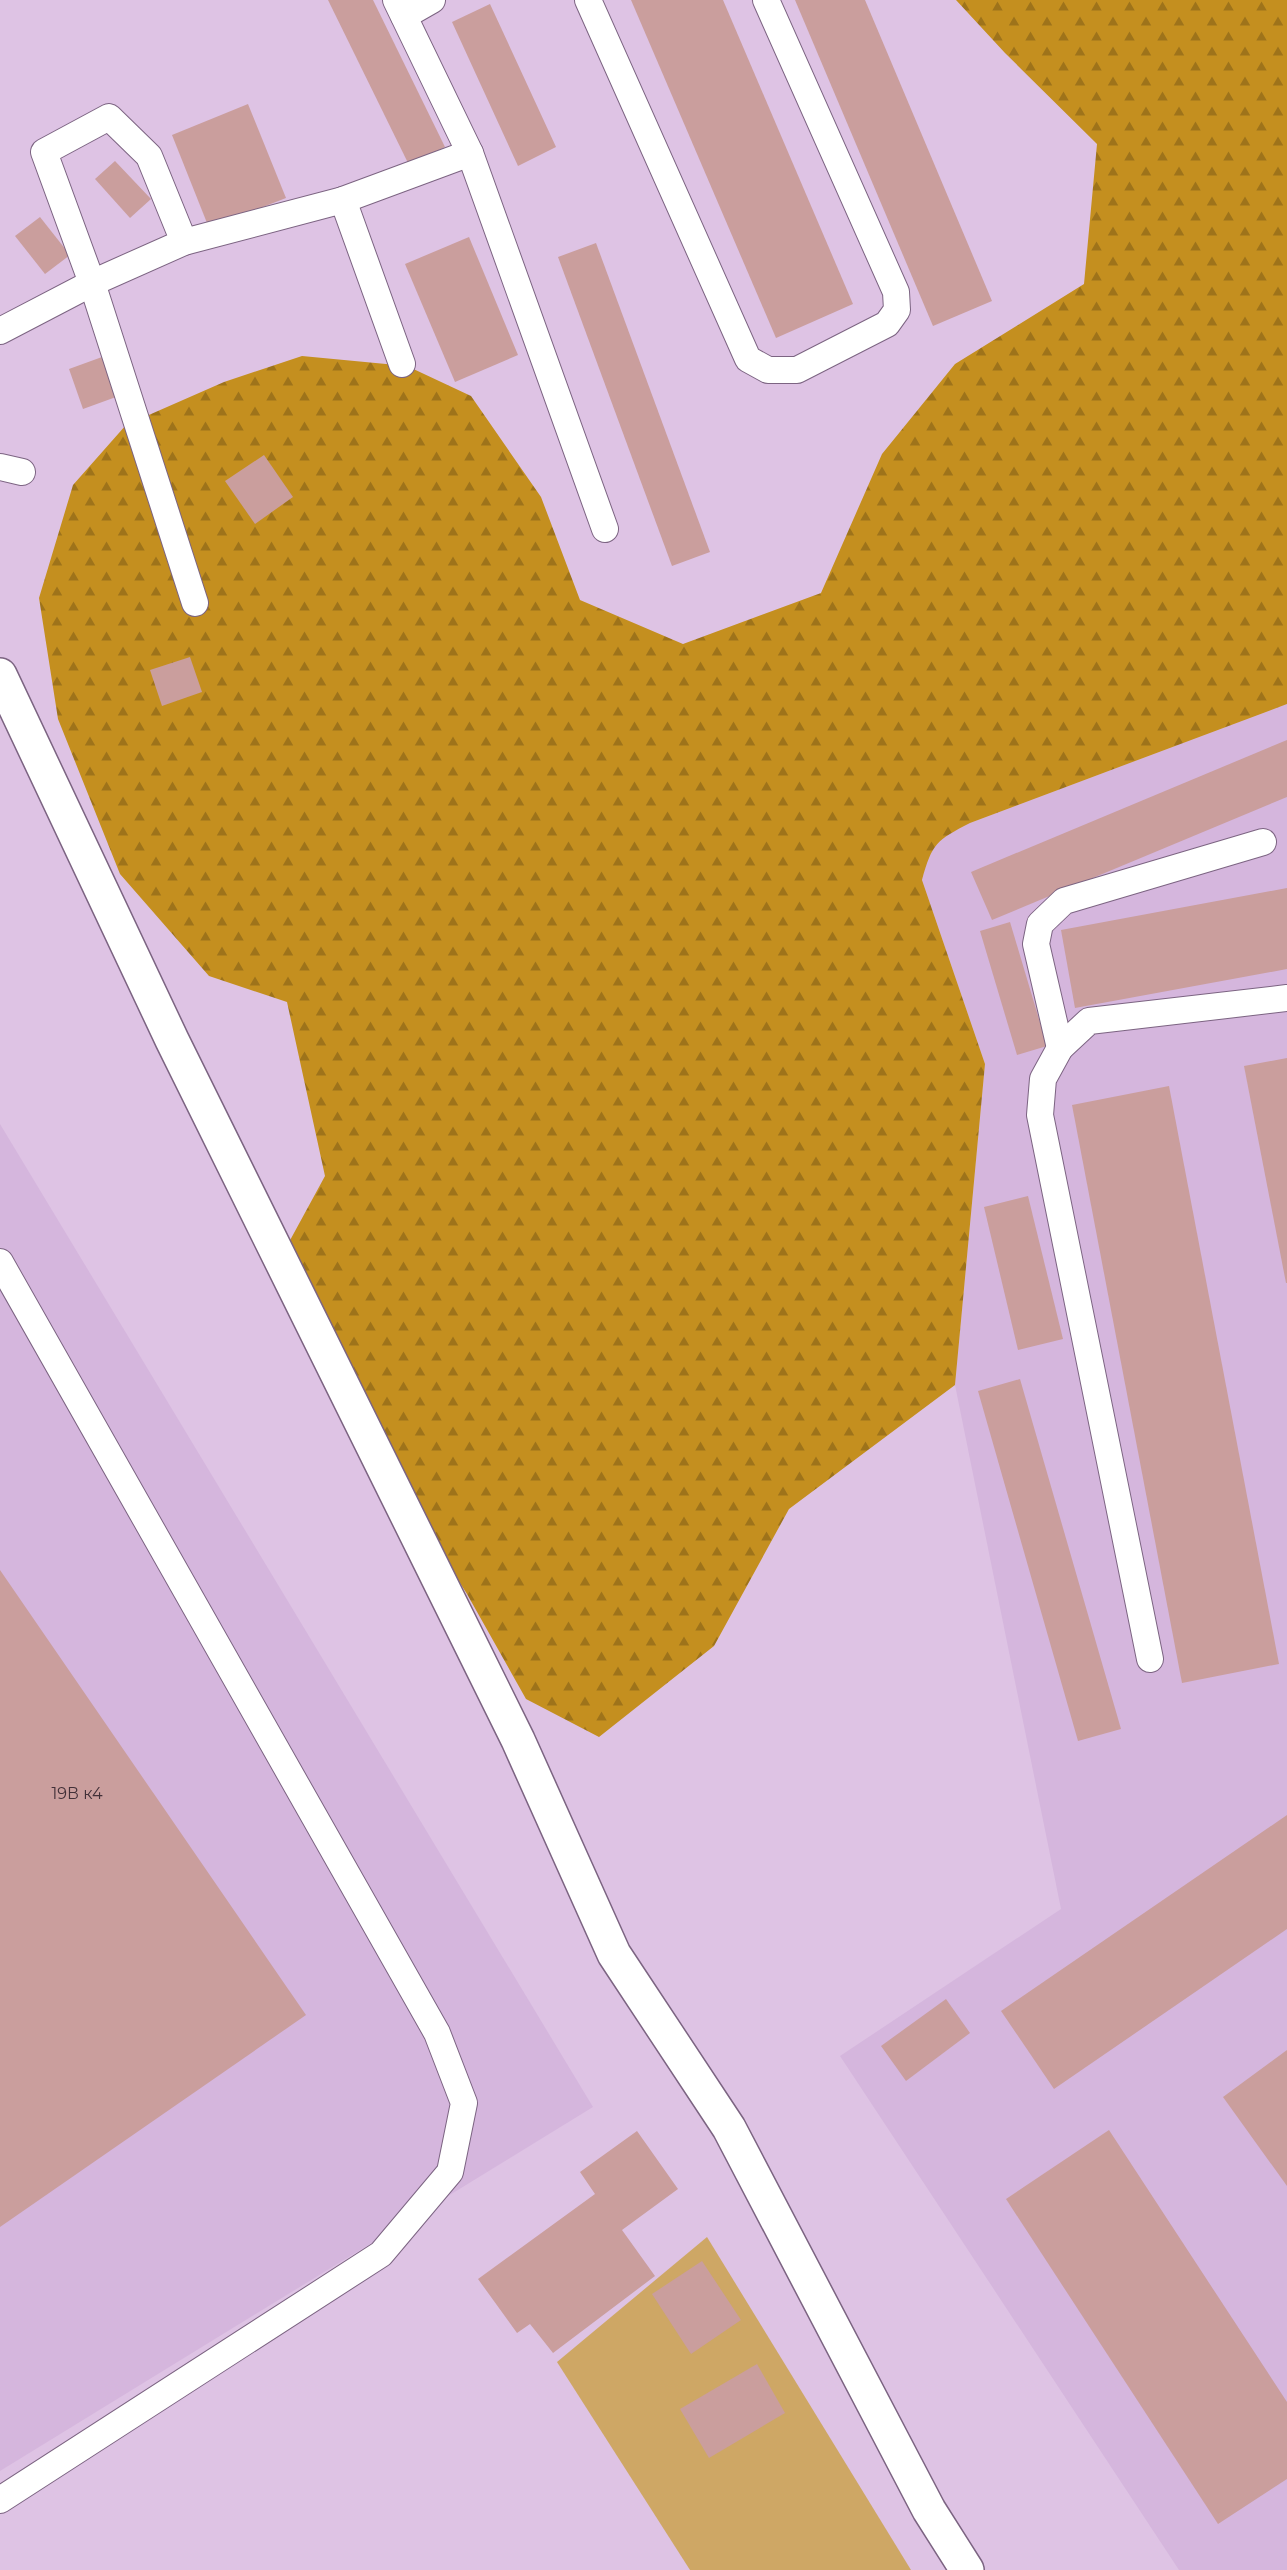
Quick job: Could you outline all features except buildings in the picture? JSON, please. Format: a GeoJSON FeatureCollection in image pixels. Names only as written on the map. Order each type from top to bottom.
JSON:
{"type":"FeatureCollection","features":[{"type":"Feature","properties":{"kind":"street"},"geometry":{"type":"LineString","coordinates":[[0,675],[172,1040],[518,1740],[614,1954],[729,2128],[929,2510],[967,2570]]}},
{"type":"Feature","properties":{"kind":"lane"},"geometry":{"type":"LineString","coordinates":[[432,0],[400,8],[471,153],[605,529]]}},
{"type":"Feature","properties":{"kind":"lane"},"geometry":{"type":"LineString","coordinates":[[588,0],[748,358],[768,370],[797,370],[887,324],[897,310],[896,292],[766,0]]}},
{"type":"Feature","properties":{"kind":"lane"},"geometry":{"type":"LineString","coordinates":[[184,242],[149,156],[110,117],[44,152],[92,283],[195,603]]}},
{"type":"Feature","properties":{"kind":"lane"},"geometry":{"type":"LineString","coordinates":[[0,331],[92,283],[184,242],[344,200],[471,153]]}},
{"type":"Feature","properties":{"kind":"lane"},"geometry":{"type":"LineString","coordinates":[[344,200],[402,364]]}},
{"type":"Feature","properties":{"kind":"lane"},"geometry":{"type":"LineString","coordinates":[[1060,1048],[1036,944],[1040,924],[1064,901],[1263,842]]}},
{"type":"Feature","properties":{"kind":"lane"},"geometry":{"type":"LineString","coordinates":[[1150,1659],[1040,1115],[1043,1079],[1060,1048],[1089,1021],[1287,998]]}},
{"type":"Feature","properties":{"kind":"lane"},"geometry":{"type":"LineString","coordinates":[[0,1262],[437,2033],[465,2103],[450,2172],[381,2254],[0,2500]]}},
{"type":"Feature","properties":{"kind":"shaded area"},"geometry":{"type":"Polygon","coordinates":[[[1287,704],[1287,2570],[1179,2570],[840,2056],[1061,1909],[955,1385],[985,1064],[922,880],[929,853],[943,837],[970,823],[1287,704]]]}},
{"type":"Feature","properties":{"kind":"shaded area"},"geometry":{"type":"Polygon","coordinates":[[[0,1124],[593,2107],[0,2471],[0,1124]]]}},
{"type":"Feature","properties":{"kind":"shaded area"},"geometry":{"type":"Polygon","coordinates":[[[707,2237],[911,2570],[690,2570],[557,2362],[707,2237]]]}},
{"type":"Feature","properties":{"kind":"green space"},"geometry":{"type":"Polygon","coordinates":[[[956,0],[1287,0],[1287,704],[970,823],[943,839],[933,850],[922,880],[985,1064],[955,1385],[789,1509],[714,1646],[599,1737],[526,1699],[467,1594],[305,1341],[282,1255],[325,1176],[287,1002],[209,976],[120,874],[58,719],[39,598],[73,485],[126,425],[224,382],[302,356],[407,366],[471,396],[541,497],[580,600],[683,644],[821,593],[882,454],[955,364],[1084,284],[1097,144],[1005,53],[956,0]]]}}]}
